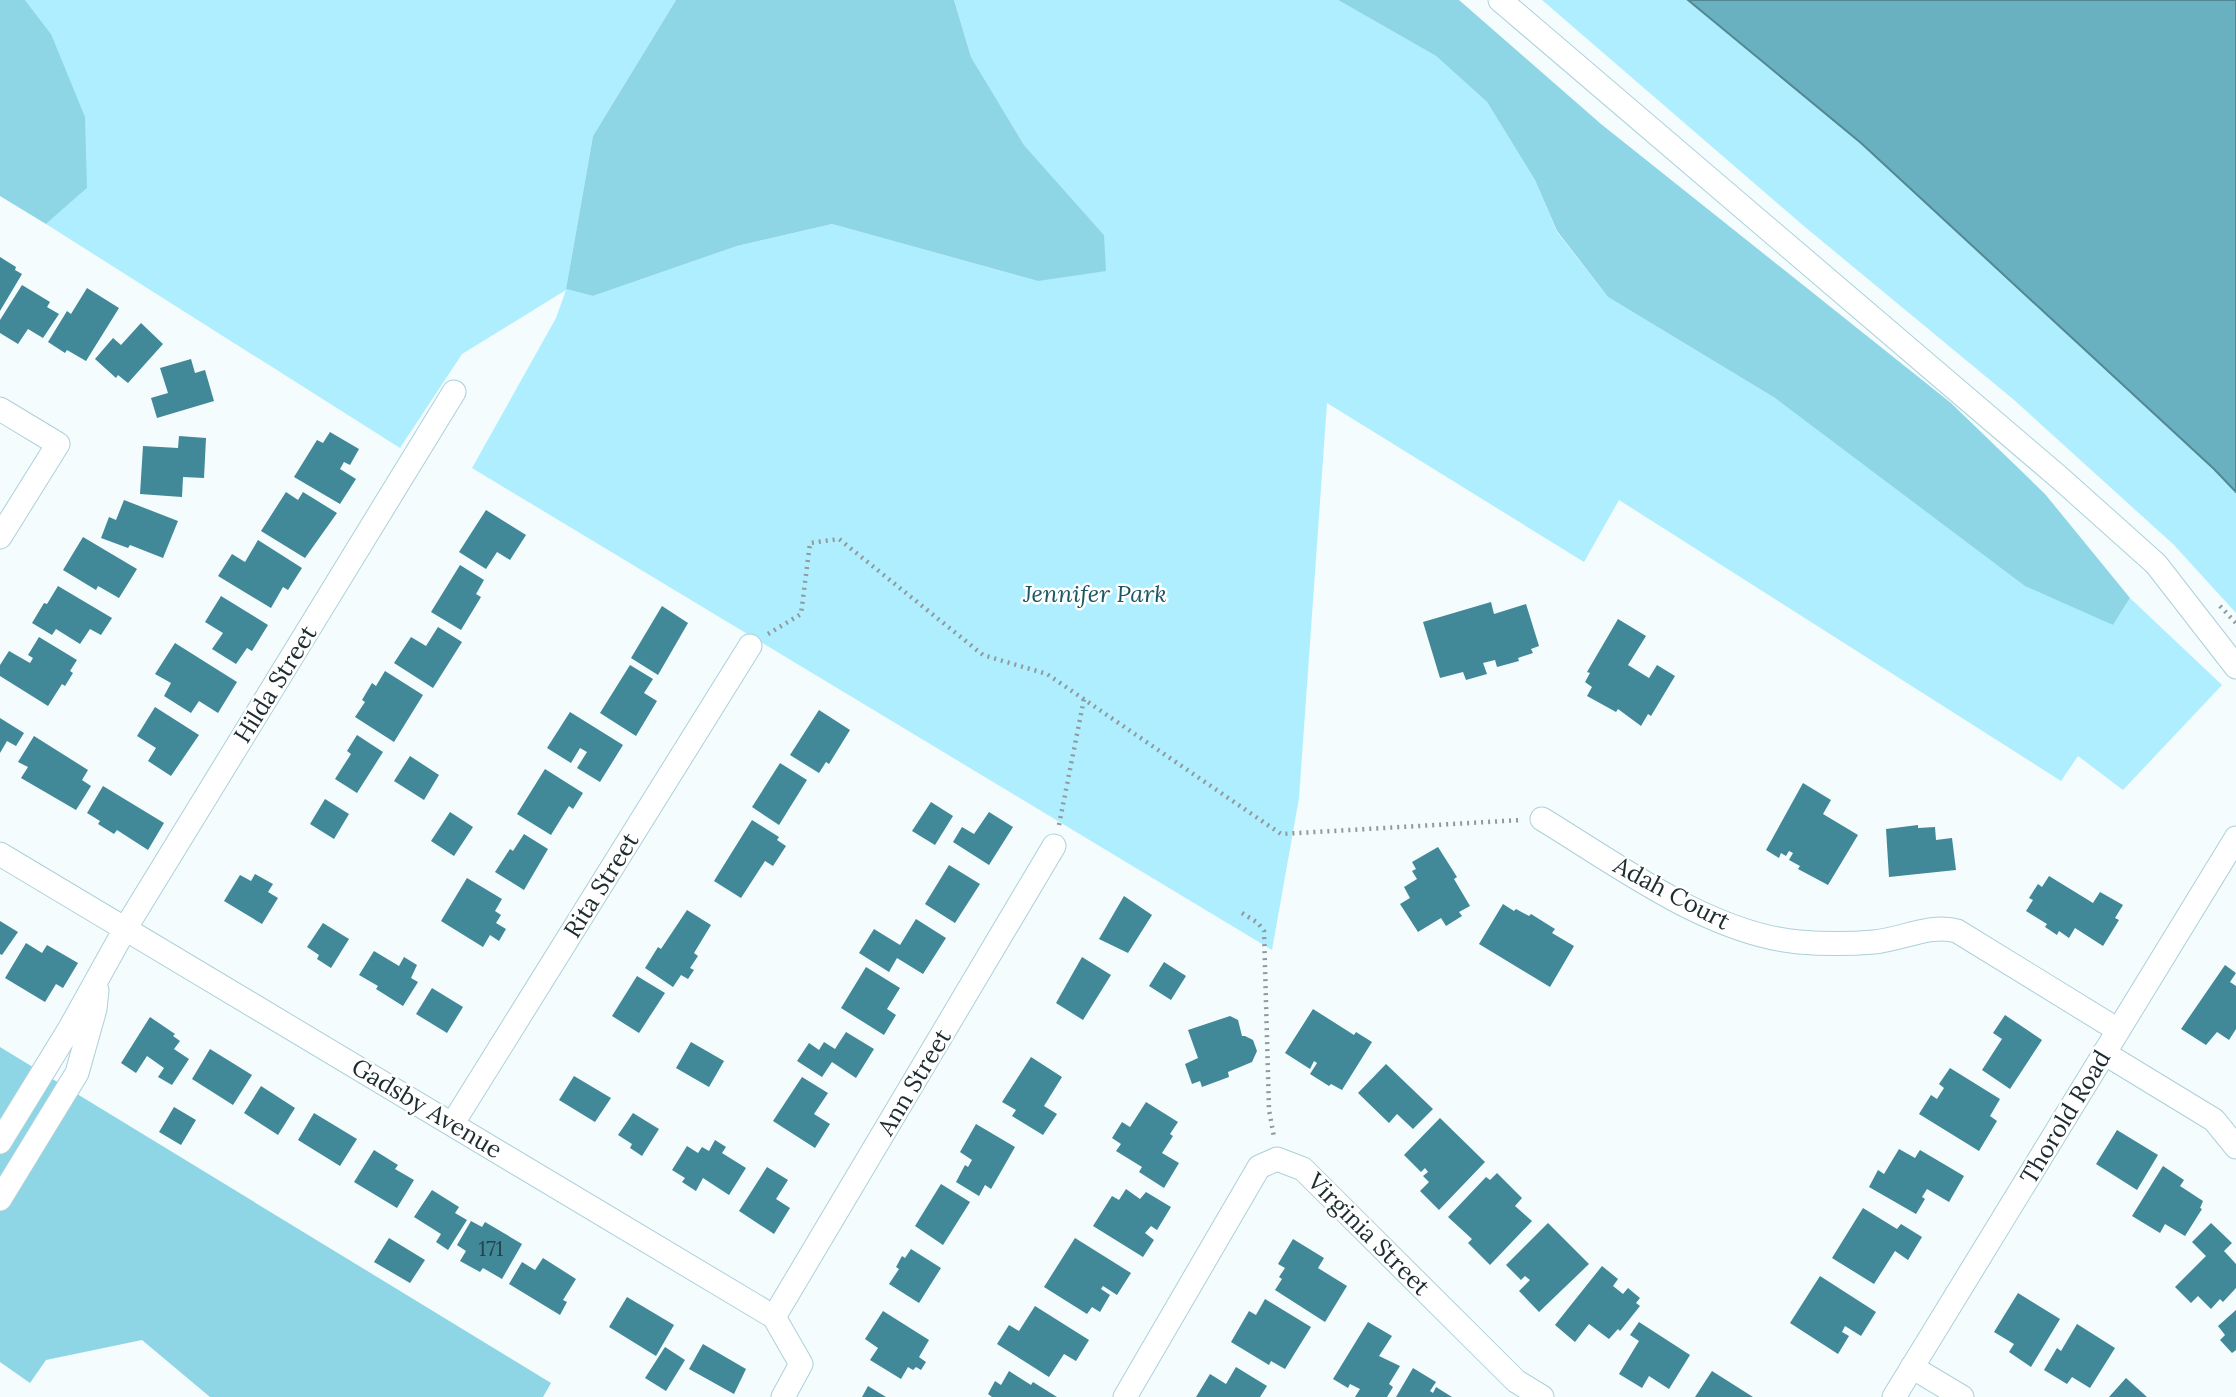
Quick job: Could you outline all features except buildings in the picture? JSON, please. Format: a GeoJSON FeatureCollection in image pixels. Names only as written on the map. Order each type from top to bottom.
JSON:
{"type":"FeatureCollection","features":[{"type":"Feature","properties":{"kind":"street"},"geometry":{"type":"LineString","coordinates":[[1500,0],[2147,555],[2236,667]]}},
{"type":"Feature","properties":{"kind":"street","name":"Hilda Street"},"geometry":{"type":"LineString","coordinates":[[0,1142],[125,929],[454,392]]}},
{"type":"Feature","properties":{"kind":"street"},"geometry":{"type":"LineString","coordinates":[[0,410],[58,444],[0,537]]}},
{"type":"Feature","properties":{"kind":"street","name":"Rita Street"},"geometry":{"type":"LineString","coordinates":[[453,1123],[750,646]]}},
{"type":"Feature","properties":{"kind":"street","name":"Adah Court"},"geometry":{"type":"LineString","coordinates":[[1542,819],[1671,897],[1715,919],[1756,935],[1798,942],[1837,943],[1875,942],[1943,929],[1957,931],[2118,1030]]}},
{"type":"Feature","properties":{"kind":"street","name":"Thorold Road"},"geometry":{"type":"LineString","coordinates":[[1894,1397],[2235,842]]}},
{"type":"Feature","properties":{"kind":"street","name":"Ann Street"},"geometry":{"type":"LineString","coordinates":[[774,1317],[1054,846]]}},
{"type":"Feature","properties":{"kind":"street","name":"Gadsby Avenue"},"geometry":{"type":"LineString","coordinates":[[0,854],[774,1317],[801,1364],[783,1397]]}},
{"type":"Feature","properties":{"kind":"street","name":"Hilda Street"},"geometry":{"type":"LineString","coordinates":[[0,1199],[77,1073],[95,1009],[99,976]]}},
{"type":"Feature","properties":{"kind":"street"},"geometry":{"type":"LineString","coordinates":[[2104,1053],[2214,1121],[2236,1147]]}},
{"type":"Feature","properties":{"kind":"street"},"geometry":{"type":"LineString","coordinates":[[1125,1397],[1259,1167],[1277,1159]]}},
{"type":"Feature","properties":{"kind":"street","name":"Virginia Street"},"geometry":{"type":"LineString","coordinates":[[1277,1159],[1303,1169],[1511,1389],[1542,1397]]}},
{"type":"Feature","properties":{"kind":"street"},"geometry":{"type":"LineString","coordinates":[[1912,1367],[1962,1397]]}},
{"type":"Feature","properties":{"kind":"path"},"geometry":{"type":"LineString","coordinates":[[750,646],[801,614],[810,543],[839,539],[983,655],[1047,674],[1281,834],[1542,819]]}},
{"type":"Feature","properties":{"kind":"path"},"geometry":{"type":"LineString","coordinates":[[1054,846],[1084,699]]}},
{"type":"Feature","properties":{"kind":"path"},"geometry":{"type":"LineString","coordinates":[[1242,913],[1258,923],[1264,931],[1269,1110],[1277,1159]]}},
{"type":"Feature","properties":{"kind":"green space","name":"Jennifer Park"},"geometry":{"type":"Polygon","coordinates":[[[25,0],[676,0],[593,136],[566,289],[593,296],[737,246],[832,224],[1038,281],[1104,235],[1024,145],[971,57],[954,0],[1338,0],[1436,56],[1487,102],[1535,180],[1557,232],[1608,297],[1775,398],[2113,625],[2130,598],[2222,685],[2123,790],[2078,756],[2061,781],[1619,500],[1584,562],[1327,403],[1299,798],[1272,950],[472,468],[556,318],[566,290],[462,354],[400,448],[46,224],[87,188],[51,34],[25,0]]]}},
{"type":"Feature","properties":{"kind":"green space"},"geometry":{"type":"Polygon","coordinates":[[[1542,0],[1688,0],[1861,143],[2236,492],[2236,613],[2174,545],[2013,399],[1805,227],[1542,0]]]}},
{"type":"Feature","properties":{"kind":"shaded area"},"geometry":{"type":"Polygon","coordinates":[[[0,0],[25,0],[51,34],[85,117],[87,188],[46,224],[0,196],[0,0]]]}},
{"type":"Feature","properties":{"kind":"shaded area"},"geometry":{"type":"Polygon","coordinates":[[[676,0],[954,0],[971,57],[1024,145],[1104,235],[1106,271],[1038,281],[832,224],[737,246],[593,296],[566,289],[593,136],[676,0]]]}},
{"type":"Feature","properties":{"kind":"shaded area"},"geometry":{"type":"Polygon","coordinates":[[[1338,0],[1459,0],[1601,124],[1951,403],[2045,494],[2130,598],[2113,625],[2025,586],[1775,398],[1608,297],[1557,231],[1535,180],[1487,102],[1436,56],[1338,0]]]}},
{"type":"Feature","properties":{"kind":"shaded area"},"geometry":{"type":"Polygon","coordinates":[[[1688,0],[2236,0],[2236,492],[1861,143],[1688,0]]]}},
{"type":"Feature","properties":{"kind":"shaded area"},"geometry":{"type":"Polygon","coordinates":[[[0,1047],[551,1383],[543,1397],[210,1397],[142,1340],[46,1360],[30,1383],[0,1362],[0,1047]]]}}]}
